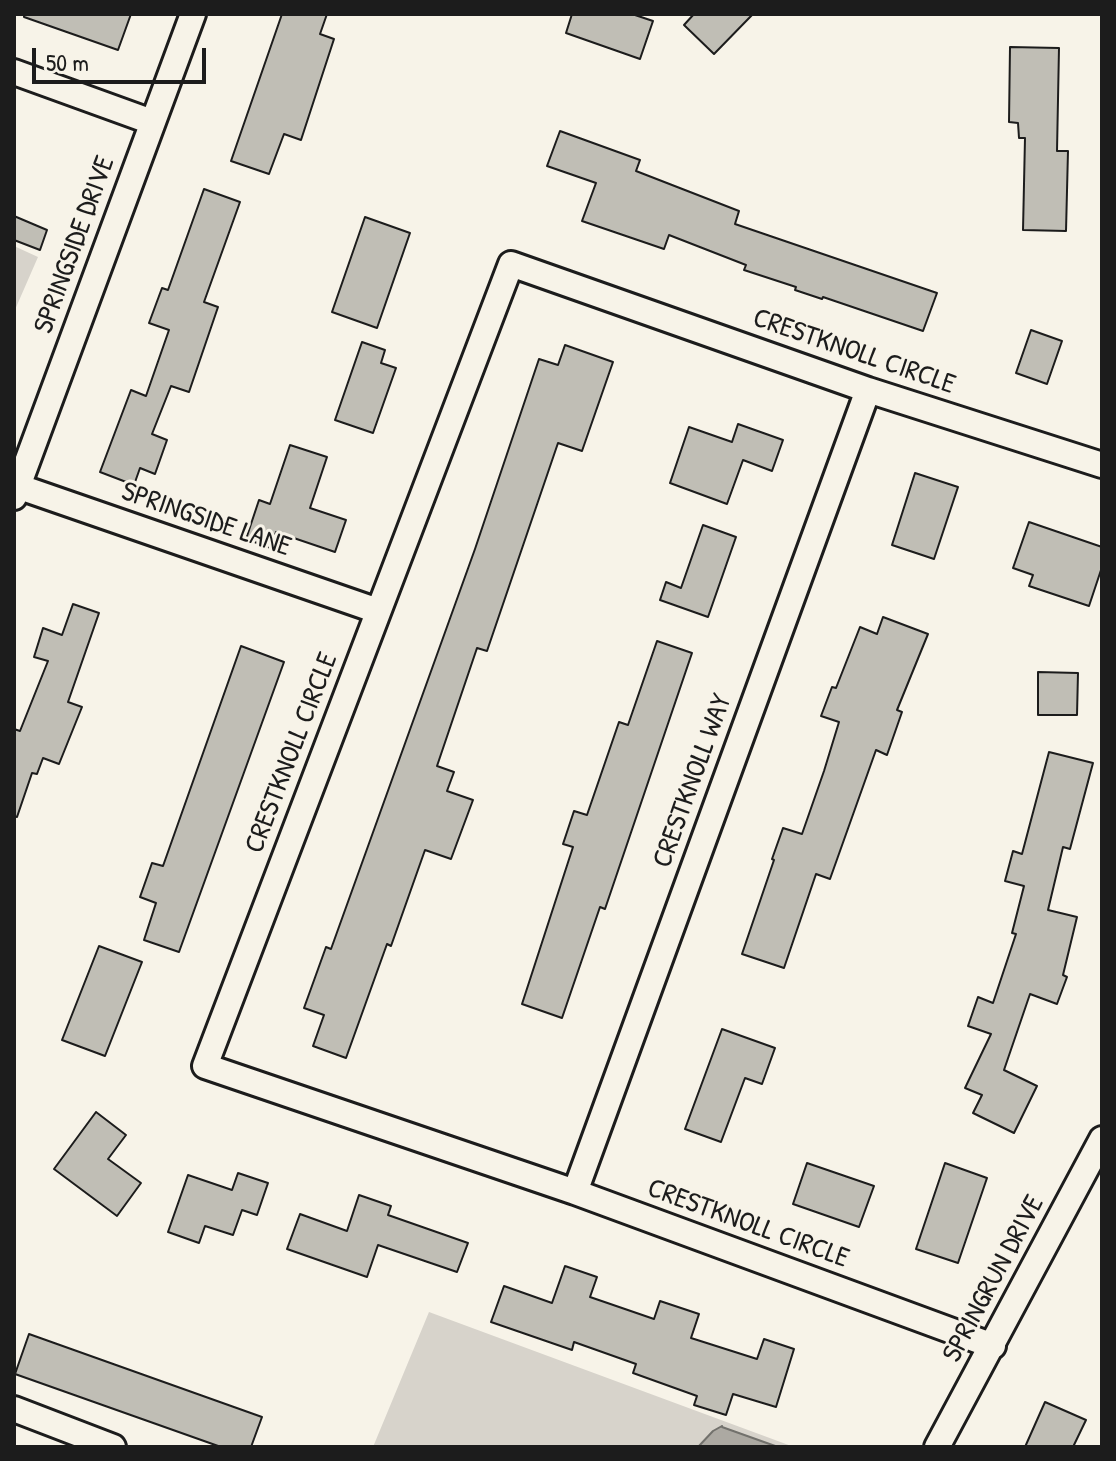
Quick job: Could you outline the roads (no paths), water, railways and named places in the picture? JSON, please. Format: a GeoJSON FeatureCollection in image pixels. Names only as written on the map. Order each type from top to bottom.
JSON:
{"type":"FeatureCollection","features":[{"type":"Feature","properties":{"kind":"street","name":"SPRINGSIDE DRIVE"},"geometry":{"type":"LineString","coordinates":[[15,489],[193,14]]}},
{"type":"Feature","properties":{"kind":"street"},"geometry":{"type":"LineString","coordinates":[[14,72],[152,122]]}},
{"type":"Feature","properties":{"kind":"street","name":"CRESTKNOLL CIRCLE"},"geometry":{"type":"LineString","coordinates":[[993,1346],[575,1192],[205,1066],[511,264],[868,390],[1102,465]]}},
{"type":"Feature","properties":{"kind":"street","name":"CRESTKNOLL WAY"},"geometry":{"type":"LineString","coordinates":[[575,1192],[868,390]]}},
{"type":"Feature","properties":{"kind":"street","name":"SPRINGSIDE LANE"},"geometry":{"type":"LineString","coordinates":[[15,489],[378,611]]}},
{"type":"Feature","properties":{"kind":"street","name":"SPRINGRUN DRIVE"},"geometry":{"type":"LineString","coordinates":[[937,1447],[1102,1139]]}},
{"type":"Feature","properties":{"kind":"street"},"geometry":{"type":"LineString","coordinates":[[14,1409],[113,1447]]}}]}
